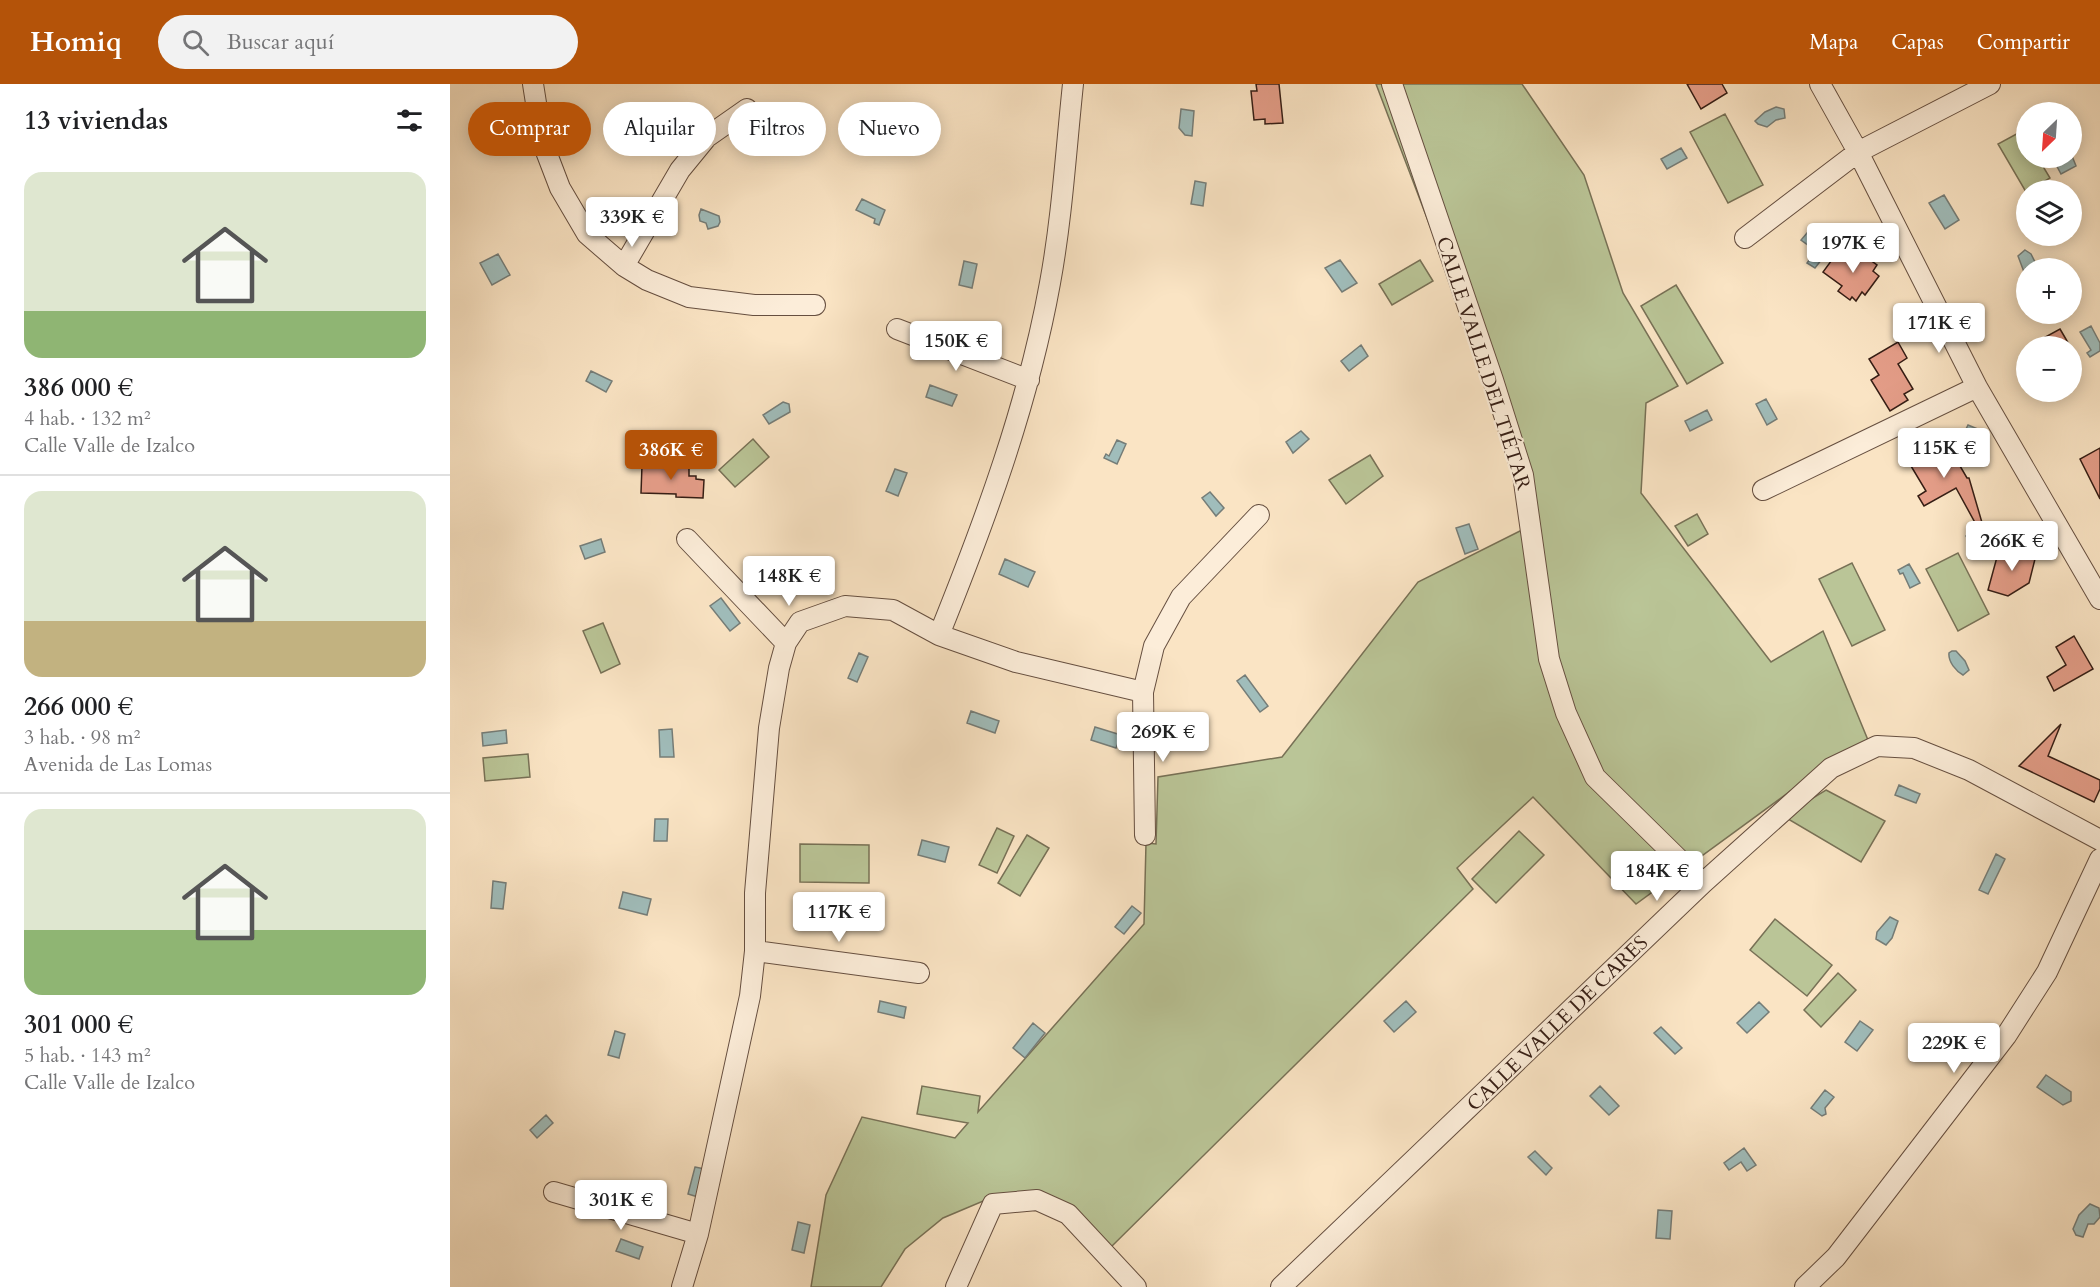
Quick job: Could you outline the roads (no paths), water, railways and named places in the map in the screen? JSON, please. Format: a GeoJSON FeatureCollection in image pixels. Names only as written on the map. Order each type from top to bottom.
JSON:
{"type":"FeatureCollection","features":[{"type":"Feature","properties":{"kind":"street"},"geometry":{"type":"LineString","coordinates":[[533,84],[542,141],[560,188],[587,234],[624,266],[647,280],[689,297],[754,304],[815,305]]}},
{"type":"Feature","properties":{"kind":"street"},"geometry":{"type":"LineString","coordinates":[[939,635],[966,569],[1007,453],[1029,380],[1051,282],[1073,84]]}},
{"type":"Feature","properties":{"kind":"street","name":"CALLE VALLE DEL TIÉTAR"},"geometry":{"type":"LineString","coordinates":[[1392,84],[1523,475],[1549,659],[1566,713],[1595,777],[1703,883]]}},
{"type":"Feature","properties":{"kind":"street"},"geometry":{"type":"LineString","coordinates":[[1820,84],[1858,152],[1977,387],[2100,599]]}},
{"type":"Feature","properties":{"kind":"street"},"geometry":{"type":"LineString","coordinates":[[1745,238],[1858,152],[1990,84]]}},
{"type":"Feature","properties":{"kind":"street"},"geometry":{"type":"LineString","coordinates":[[624,266],[680,170],[707,136],[728,122]]}},
{"type":"Feature","properties":{"kind":"street"},"geometry":{"type":"LineString","coordinates":[[897,329],[1029,380]]}},
{"type":"Feature","properties":{"kind":"street"},"geometry":{"type":"LineString","coordinates":[[1763,490],[1977,387]]}},
{"type":"Feature","properties":{"kind":"street"},"geometry":{"type":"LineString","coordinates":[[1145,835],[1143,692],[1154,646],[1181,597],[1259,515]]}},
{"type":"Feature","properties":{"kind":"street"},"geometry":{"type":"LineString","coordinates":[[687,539],[786,643]]}},
{"type":"Feature","properties":{"kind":"street"},"geometry":{"type":"LineString","coordinates":[[682,1287],[698,1234],[750,996],[754,951],[755,893],[770,728],[779,668],[786,643],[800,622],[845,606],[893,610],[939,635],[1016,662],[1143,692]]}},
{"type":"Feature","properties":{"kind":"street","name":"CALLE VALLE DE CARES"},"geometry":{"type":"LineString","coordinates":[[1281,1287],[1703,883],[1831,768],[1877,746],[1914,748],[1969,770],[2100,840]]}},
{"type":"Feature","properties":{"kind":"street"},"geometry":{"type":"LineString","coordinates":[[1805,1287],[1836,1257],[2006,1036],[2047,972],[2100,859]]}},
{"type":"Feature","properties":{"kind":"street"},"geometry":{"type":"LineString","coordinates":[[754,951],[919,973]]}},
{"type":"Feature","properties":{"kind":"street"},"geometry":{"type":"LineString","coordinates":[[554,1192],[698,1234]]}},
{"type":"Feature","properties":{"kind":"street"},"geometry":{"type":"LineString","coordinates":[[956,1287],[993,1204],[1037,1200],[1068,1215],[1136,1287]]}},
{"type":"Feature","properties":{"kind":"water"},"geometry":{"type":"Polygon","coordinates":[[[1776,107],[1784,109],[1785,118],[1776,120],[1767,127],[1755,121],[1765,112],[1776,107]]]}},
{"type":"Feature","properties":{"kind":"water"},"geometry":{"type":"Polygon","coordinates":[[[1181,109],[1194,111],[1192,136],[1185,135],[1179,128],[1181,109]]]}},
{"type":"Feature","properties":{"kind":"water"},"geometry":{"type":"Polygon","coordinates":[[[1681,148],[1687,158],[1667,169],[1661,159],[1681,148]]]}},
{"type":"Feature","properties":{"kind":"water"},"geometry":{"type":"Polygon","coordinates":[[[2058,168],[2072,168],[2061,174],[2058,168]]]}},
{"type":"Feature","properties":{"kind":"water"},"geometry":{"type":"Polygon","coordinates":[[[1195,181],[1206,183],[1203,206],[1191,204],[1195,181]]]}},
{"type":"Feature","properties":{"kind":"water"},"geometry":{"type":"Polygon","coordinates":[[[1944,195],[1959,220],[1945,229],[1929,203],[1944,195]]]}},
{"type":"Feature","properties":{"kind":"water"},"geometry":{"type":"Polygon","coordinates":[[[862,199],[885,210],[879,225],[874,223],[875,219],[856,210],[862,199]]]}},
{"type":"Feature","properties":{"kind":"water"},"geometry":{"type":"Polygon","coordinates":[[[701,209],[719,216],[718,226],[708,229],[706,223],[700,221],[701,209]]]}},
{"type":"Feature","properties":{"kind":"water"},"geometry":{"type":"Polygon","coordinates":[[[1807,233],[1829,250],[1815,268],[1807,263],[1816,251],[1801,240],[1807,233]]]}},
{"type":"Feature","properties":{"kind":"water"},"geometry":{"type":"Polygon","coordinates":[[[2025,250],[2033,258],[2019,258],[2018,256],[2025,250]]]}},
{"type":"Feature","properties":{"kind":"water"},"geometry":{"type":"Polygon","coordinates":[[[498,254],[510,275],[492,285],[480,263],[498,254]]]}},
{"type":"Feature","properties":{"kind":"water"},"geometry":{"type":"Polygon","coordinates":[[[1340,260],[1357,283],[1342,292],[1325,268],[1340,260]]]}},
{"type":"Feature","properties":{"kind":"water"},"geometry":{"type":"Polygon","coordinates":[[[964,261],[977,264],[972,288],[959,285],[964,261]]]}},
{"type":"Feature","properties":{"kind":"water"},"geometry":{"type":"Polygon","coordinates":[[[2091,326],[2100,343],[2100,351],[2090,357],[2087,353],[2091,350],[2080,332],[2091,326]]]}},
{"type":"Feature","properties":{"kind":"water"},"geometry":{"type":"Polygon","coordinates":[[[1361,345],[1368,356],[1349,371],[1341,361],[1361,345]]]}},
{"type":"Feature","properties":{"kind":"water"},"geometry":{"type":"Polygon","coordinates":[[[591,371],[612,381],[606,392],[586,381],[591,371]]]}},
{"type":"Feature","properties":{"kind":"water"},"geometry":{"type":"Polygon","coordinates":[[[930,385],[957,395],[952,406],[926,397],[930,385]]]}},
{"type":"Feature","properties":{"kind":"water"},"geometry":{"type":"Polygon","coordinates":[[[1766,399],[1777,419],[1767,425],[1756,404],[1766,399]]]}},
{"type":"Feature","properties":{"kind":"water"},"geometry":{"type":"Polygon","coordinates":[[[783,402],[789,404],[790,412],[769,424],[763,415],[783,402]]]}},
{"type":"Feature","properties":{"kind":"water"},"geometry":{"type":"Polygon","coordinates":[[[1707,410],[1712,420],[1690,431],[1685,421],[1707,410]]]}},
{"type":"Feature","properties":{"kind":"water"},"geometry":{"type":"Polygon","coordinates":[[[1968,425],[1980,430],[1973,440],[1956,450],[1951,438],[1965,431],[1968,425]]]}},
{"type":"Feature","properties":{"kind":"water"},"geometry":{"type":"Polygon","coordinates":[[[1301,431],[1309,439],[1293,453],[1286,442],[1301,431]]]}},
{"type":"Feature","properties":{"kind":"water"},"geometry":{"type":"Polygon","coordinates":[[[1117,440],[1126,444],[1117,464],[1104,458],[1106,454],[1109,456],[1117,440]]]}},
{"type":"Feature","properties":{"kind":"water"},"geometry":{"type":"Polygon","coordinates":[[[895,469],[907,473],[898,496],[886,491],[895,469]]]}},
{"type":"Feature","properties":{"kind":"water"},"geometry":{"type":"Polygon","coordinates":[[[1210,492],[1224,508],[1216,516],[1202,498],[1210,492]]]}},
{"type":"Feature","properties":{"kind":"water"},"geometry":{"type":"Polygon","coordinates":[[[1469,524],[1478,549],[1465,554],[1456,528],[1469,524]]]}},
{"type":"Feature","properties":{"kind":"water"},"geometry":{"type":"Polygon","coordinates":[[[1986,525],[1991,534],[1972,546],[1966,536],[1986,525]]]}},
{"type":"Feature","properties":{"kind":"water"},"geometry":{"type":"Polygon","coordinates":[[[601,539],[605,552],[585,559],[580,546],[601,539]]]}},
{"type":"Feature","properties":{"kind":"water"},"geometry":{"type":"Polygon","coordinates":[[[1005,559],[1035,572],[1028,587],[999,574],[1005,559]]]}},
{"type":"Feature","properties":{"kind":"water"},"geometry":{"type":"Polygon","coordinates":[[[1909,564],[1920,583],[1910,588],[1903,573],[1900,574],[1898,570],[1909,564]]]}},
{"type":"Feature","properties":{"kind":"water"},"geometry":{"type":"Polygon","coordinates":[[[721,598],[740,623],[730,631],[710,606],[721,598]]]}},
{"type":"Feature","properties":{"kind":"water"},"geometry":{"type":"Polygon","coordinates":[[[1956,651],[1965,661],[1969,670],[1963,675],[1951,663],[1949,653],[1956,651]]]}},
{"type":"Feature","properties":{"kind":"water"},"geometry":{"type":"Polygon","coordinates":[[[859,653],[868,657],[857,682],[848,678],[859,653]]]}},
{"type":"Feature","properties":{"kind":"water"},"geometry":{"type":"Polygon","coordinates":[[[1245,675],[1268,706],[1260,712],[1237,681],[1245,675]]]}},
{"type":"Feature","properties":{"kind":"water"},"geometry":{"type":"Polygon","coordinates":[[[971,711],[999,721],[995,733],[967,723],[971,711]]]}},
{"type":"Feature","properties":{"kind":"water"},"geometry":{"type":"Polygon","coordinates":[[[1095,727],[1121,735],[1116,748],[1091,740],[1095,727]]]}},
{"type":"Feature","properties":{"kind":"water"},"geometry":{"type":"Polygon","coordinates":[[[672,729],[674,757],[660,757],[659,730],[672,729]]]}},
{"type":"Feature","properties":{"kind":"water"},"geometry":{"type":"Polygon","coordinates":[[[506,730],[507,743],[483,746],[482,733],[506,730]]]}},
{"type":"Feature","properties":{"kind":"water"},"geometry":{"type":"Polygon","coordinates":[[[1899,785],[1920,794],[1916,803],[1895,795],[1899,785]]]}},
{"type":"Feature","properties":{"kind":"water"},"geometry":{"type":"Polygon","coordinates":[[[655,819],[668,819],[667,841],[654,841],[655,819]]]}},
{"type":"Feature","properties":{"kind":"water"},"geometry":{"type":"Polygon","coordinates":[[[922,840],[949,847],[945,862],[918,855],[922,840]]]}},
{"type":"Feature","properties":{"kind":"water"},"geometry":{"type":"Polygon","coordinates":[[[1996,854],[2005,859],[1988,894],[1979,890],[1996,854]]]}},
{"type":"Feature","properties":{"kind":"water"},"geometry":{"type":"Polygon","coordinates":[[[493,881],[506,883],[503,909],[491,908],[493,881]]]}},
{"type":"Feature","properties":{"kind":"water"},"geometry":{"type":"Polygon","coordinates":[[[623,892],[651,899],[647,915],[619,908],[623,892]]]}},
{"type":"Feature","properties":{"kind":"water"},"geometry":{"type":"Polygon","coordinates":[[[1132,906],[1141,913],[1124,934],[1115,927],[1132,906]]]}},
{"type":"Feature","properties":{"kind":"water"},"geometry":{"type":"Polygon","coordinates":[[[1890,917],[1898,921],[1892,938],[1886,945],[1876,939],[1877,932],[1890,917]]]}},
{"type":"Feature","properties":{"kind":"water"},"geometry":{"type":"Polygon","coordinates":[[[880,1001],[906,1007],[904,1018],[878,1012],[880,1001]]]}},
{"type":"Feature","properties":{"kind":"water"},"geometry":{"type":"Polygon","coordinates":[[[1406,1001],[1416,1012],[1394,1032],[1384,1021],[1406,1001]]]}},
{"type":"Feature","properties":{"kind":"water"},"geometry":{"type":"Polygon","coordinates":[[[1759,1002],[1769,1012],[1747,1033],[1737,1023],[1759,1002]]]}},
{"type":"Feature","properties":{"kind":"water"},"geometry":{"type":"Polygon","coordinates":[[[1860,1021],[1873,1030],[1857,1051],[1845,1042],[1860,1021]]]}},
{"type":"Feature","properties":{"kind":"water"},"geometry":{"type":"Polygon","coordinates":[[[1033,1023],[1045,1033],[1025,1058],[1013,1048],[1033,1023]]]}},
{"type":"Feature","properties":{"kind":"water"},"geometry":{"type":"Polygon","coordinates":[[[1661,1027],[1682,1048],[1675,1054],[1654,1033],[1661,1027]]]}},
{"type":"Feature","properties":{"kind":"water"},"geometry":{"type":"Polygon","coordinates":[[[615,1031],[625,1034],[619,1058],[608,1055],[615,1031]]]}},
{"type":"Feature","properties":{"kind":"water"},"geometry":{"type":"Polygon","coordinates":[[[2046,1075],[2071,1092],[2071,1101],[2063,1105],[2037,1087],[2046,1075]]]}},
{"type":"Feature","properties":{"kind":"water"},"geometry":{"type":"Polygon","coordinates":[[[1600,1086],[1619,1106],[1609,1115],[1590,1096],[1600,1086]]]}},
{"type":"Feature","properties":{"kind":"water"},"geometry":{"type":"Polygon","coordinates":[[[1825,1090],[1834,1097],[1825,1108],[1826,1114],[1822,1116],[1811,1108],[1825,1090]]]}},
{"type":"Feature","properties":{"kind":"water"},"geometry":{"type":"Polygon","coordinates":[[[546,1115],[553,1123],[537,1138],[530,1130],[546,1115]]]}},
{"type":"Feature","properties":{"kind":"water"},"geometry":{"type":"Polygon","coordinates":[[[1744,1148],[1756,1165],[1747,1171],[1741,1162],[1729,1170],[1724,1163],[1744,1148]]]}},
{"type":"Feature","properties":{"kind":"water"},"geometry":{"type":"Polygon","coordinates":[[[1535,1151],[1552,1168],[1546,1175],[1528,1157],[1535,1151]]]}},
{"type":"Feature","properties":{"kind":"water"},"geometry":{"type":"Polygon","coordinates":[[[695,1167],[705,1169],[698,1197],[688,1194],[695,1167]]]}},
{"type":"Feature","properties":{"kind":"water"},"geometry":{"type":"Polygon","coordinates":[[[2090,1204],[2099,1208],[2100,1217],[2094,1224],[2088,1224],[2083,1237],[2076,1235],[2073,1229],[2079,1215],[2090,1204]]]}},
{"type":"Feature","properties":{"kind":"water"},"geometry":{"type":"Polygon","coordinates":[[[1658,1210],[1672,1211],[1670,1239],[1656,1238],[1658,1210]]]}},
{"type":"Feature","properties":{"kind":"water"},"geometry":{"type":"Polygon","coordinates":[[[798,1222],[810,1225],[804,1253],[792,1250],[798,1222]]]}},
{"type":"Feature","properties":{"kind":"water"},"geometry":{"type":"Polygon","coordinates":[[[621,1239],[643,1247],[639,1259],[616,1251],[621,1239]]]}}]}
